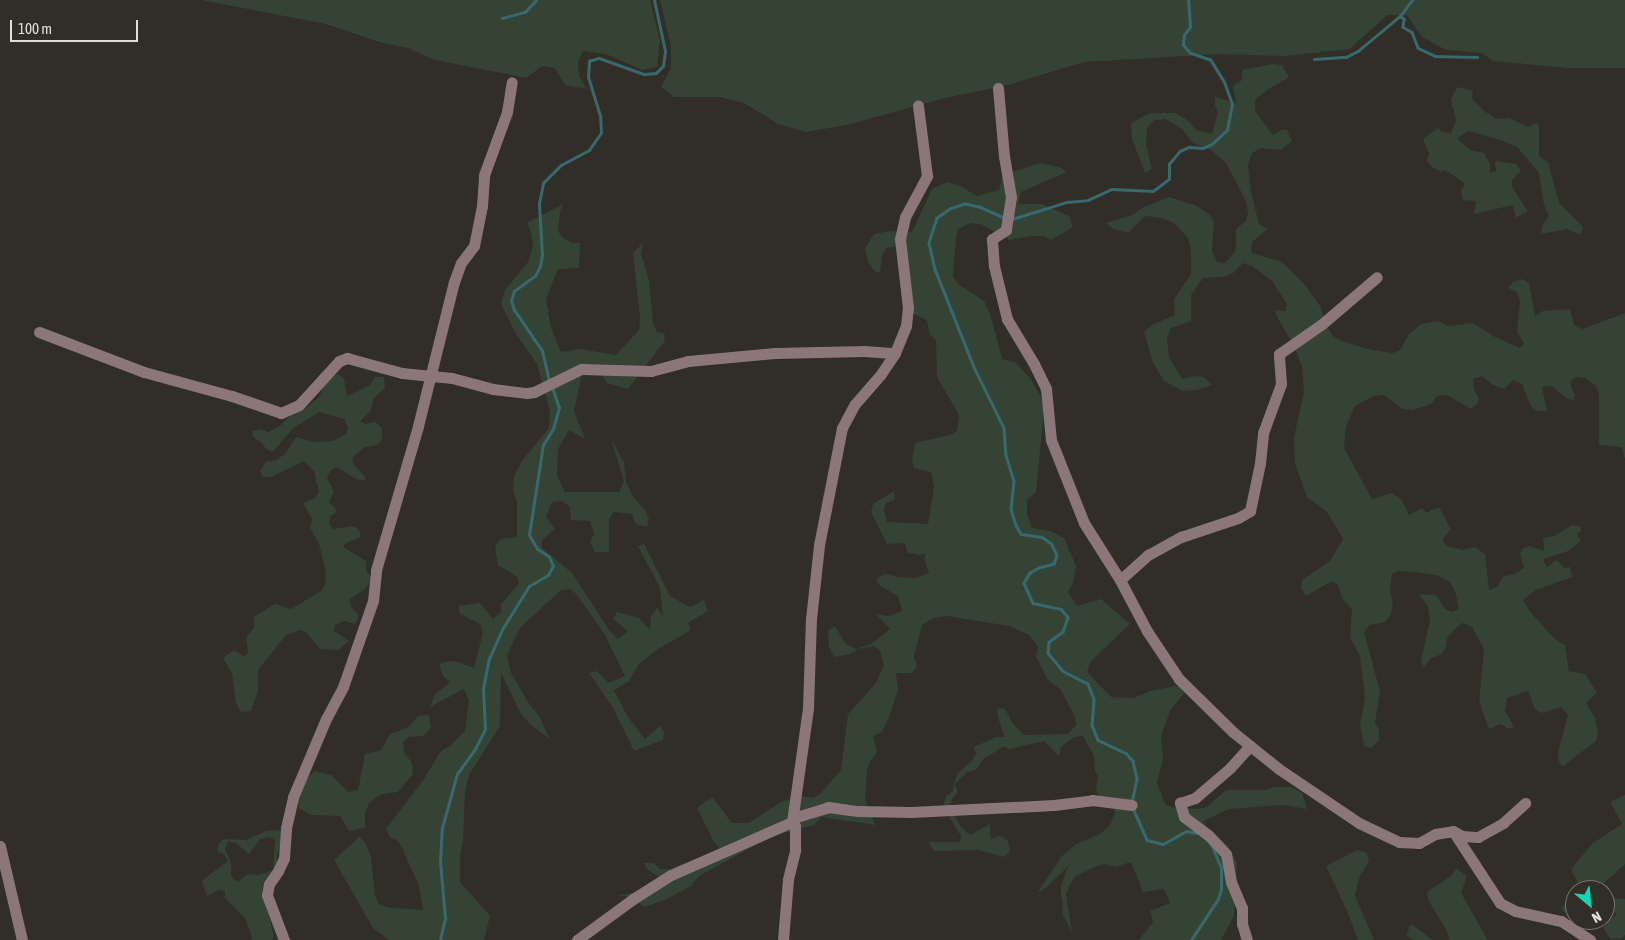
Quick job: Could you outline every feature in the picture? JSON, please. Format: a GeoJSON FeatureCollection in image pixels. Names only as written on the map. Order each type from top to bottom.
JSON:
{"type":"FeatureCollection","features":[{"type":"Feature","properties":{"kind":"street"},"geometry":{"type":"LineString","coordinates":[[284,940],[267,895],[269,884],[278,872],[284,858],[286,828],[293,797],[326,719],[343,687],[373,601],[376,570],[418,426],[454,282],[461,263],[474,246],[482,206],[484,175],[507,112],[512,82]]}},
{"type":"Feature","properties":{"kind":"street"},"geometry":{"type":"LineString","coordinates":[[998,88],[1004,156],[1011,197],[1006,230],[992,239],[996,275],[1007,319],[1034,364],[1046,389],[1052,440],[1069,489],[1084,523],[1120,580],[1147,630],[1179,678],[1250,746],[1279,770],[1359,823],[1399,842],[1418,843],[1435,834],[1453,831],[1462,836],[1478,837],[1503,823],[1525,803]]}},
{"type":"Feature","properties":{"kind":"street"},"geometry":{"type":"LineString","coordinates":[[783,940],[788,879],[795,850],[795,826],[792,820],[808,708],[811,620],[819,544],[842,428],[855,404],[881,374],[895,353],[906,326],[908,308],[900,239],[905,217],[927,176],[918,106]]}},
{"type":"Feature","properties":{"kind":"street"},"geometry":{"type":"LineString","coordinates":[[1120,580],[1148,555],[1181,537],[1238,518],[1250,511],[1260,463],[1263,433],[1281,384],[1279,354],[1322,324],[1377,277]]}},
{"type":"Feature","properties":{"kind":"street"},"geometry":{"type":"LineString","coordinates":[[39,332],[144,372],[232,396],[281,413],[298,405],[339,361],[347,358],[402,373],[527,393],[534,392],[581,369],[651,371],[688,361],[774,353],[864,350],[895,353]]}},
{"type":"Feature","properties":{"kind":"street"},"geometry":{"type":"LineString","coordinates":[[1247,940],[1242,924],[1242,908],[1232,882],[1226,854],[1208,835],[1184,817],[1180,803],[1196,798],[1230,768],[1250,746]]}},
{"type":"Feature","properties":{"kind":"street"},"geometry":{"type":"LineString","coordinates":[[577,940],[633,899],[671,875],[792,820],[828,807],[858,811],[912,812],[1054,805],[1092,800],[1132,805]]}},
{"type":"Feature","properties":{"kind":"street"},"geometry":{"type":"LineString","coordinates":[[1453,831],[1500,902],[1514,911],[1561,921],[1590,940]]}},
{"type":"Feature","properties":{"kind":"street"},"geometry":{"type":"LineString","coordinates":[[0,846],[22,940]]}},
{"type":"Feature","properties":{"kind":"green space"},"geometry":{"type":"Polygon","coordinates":[[[201,0],[650,0],[660,41],[657,67],[642,70],[606,54],[583,51],[578,63],[579,76],[587,89],[565,85],[555,68],[542,66],[526,78],[435,60],[408,48],[382,43],[326,24],[201,0]]]}},
{"type":"Feature","properties":{"kind":"green space"},"geometry":{"type":"Polygon","coordinates":[[[660,0],[1625,0],[1625,68],[1567,68],[1493,61],[1482,53],[1446,50],[1422,37],[1407,15],[1387,15],[1350,49],[1284,56],[1220,54],[1084,62],[1008,85],[945,98],[847,125],[806,132],[778,124],[744,103],[719,97],[674,97],[661,87],[671,68],[671,47],[660,0]]]}},
{"type":"Feature","properties":{"kind":"green space"},"geometry":{"type":"Polygon","coordinates":[[[1273,64],[1282,65],[1289,77],[1267,90],[1255,100],[1255,111],[1273,135],[1282,130],[1287,130],[1292,141],[1281,150],[1261,148],[1252,153],[1248,165],[1251,192],[1259,224],[1268,229],[1252,242],[1251,253],[1282,262],[1305,285],[1320,306],[1326,325],[1333,336],[1341,341],[1372,350],[1393,353],[1400,350],[1409,334],[1421,324],[1438,321],[1448,326],[1473,323],[1493,336],[1520,348],[1524,344],[1517,331],[1520,301],[1517,292],[1508,288],[1513,282],[1522,279],[1529,283],[1535,316],[1543,311],[1570,309],[1574,325],[1582,329],[1625,313],[1625,459],[1622,447],[1599,445],[1599,394],[1596,386],[1585,378],[1576,377],[1571,381],[1571,388],[1575,395],[1574,400],[1567,399],[1552,386],[1542,387],[1547,411],[1538,411],[1531,407],[1522,384],[1513,380],[1504,389],[1493,385],[1482,376],[1473,379],[1474,390],[1479,399],[1477,404],[1471,409],[1447,395],[1437,396],[1431,404],[1413,410],[1402,409],[1384,395],[1374,396],[1355,406],[1346,426],[1344,448],[1372,499],[1392,493],[1402,500],[1409,515],[1422,508],[1426,513],[1439,507],[1451,529],[1442,540],[1447,546],[1462,550],[1475,547],[1485,554],[1489,590],[1497,587],[1503,577],[1514,574],[1524,568],[1520,554],[1523,548],[1530,546],[1544,551],[1543,538],[1554,536],[1572,525],[1581,527],[1581,531],[1577,534],[1581,541],[1568,551],[1543,559],[1547,567],[1557,560],[1564,568],[1570,567],[1572,577],[1536,590],[1523,600],[1531,613],[1556,640],[1565,645],[1569,671],[1585,674],[1597,693],[1586,703],[1595,718],[1598,732],[1596,741],[1562,767],[1558,759],[1559,748],[1568,715],[1561,707],[1542,713],[1535,709],[1528,691],[1507,698],[1505,711],[1514,727],[1509,729],[1501,724],[1489,729],[1479,701],[1484,649],[1472,627],[1462,623],[1457,627],[1447,638],[1446,647],[1442,654],[1431,658],[1423,668],[1421,660],[1430,621],[1428,607],[1419,594],[1436,595],[1445,609],[1452,612],[1459,609],[1455,591],[1450,582],[1436,575],[1414,572],[1399,571],[1392,574],[1390,589],[1393,605],[1390,616],[1385,622],[1370,625],[1364,632],[1380,691],[1375,723],[1379,730],[1379,740],[1372,748],[1364,746],[1360,725],[1365,698],[1360,656],[1350,637],[1352,609],[1342,598],[1338,585],[1332,581],[1306,596],[1301,588],[1302,580],[1330,561],[1343,539],[1327,512],[1307,497],[1295,464],[1294,437],[1304,392],[1302,366],[1292,342],[1277,317],[1275,310],[1285,311],[1287,304],[1272,281],[1252,266],[1243,263],[1233,273],[1223,277],[1203,278],[1191,295],[1191,321],[1171,328],[1167,339],[1169,357],[1182,379],[1194,376],[1204,377],[1212,385],[1197,390],[1182,391],[1164,381],[1153,363],[1144,332],[1152,325],[1175,315],[1174,299],[1191,274],[1191,251],[1188,238],[1174,223],[1162,218],[1145,216],[1128,233],[1113,229],[1105,223],[1132,215],[1144,207],[1169,197],[1197,206],[1210,215],[1214,222],[1212,251],[1217,262],[1225,263],[1234,253],[1236,229],[1246,221],[1248,214],[1246,201],[1226,163],[1211,150],[1193,143],[1182,129],[1165,119],[1154,120],[1147,129],[1146,143],[1152,169],[1145,173],[1132,139],[1131,123],[1150,113],[1176,113],[1190,122],[1196,130],[1212,134],[1218,112],[1215,105],[1215,97],[1236,103],[1233,86],[1242,80],[1242,70],[1273,64]]]}},
{"type":"Feature","properties":{"kind":"green space"},"geometry":{"type":"Polygon","coordinates":[[[1457,87],[1473,91],[1472,99],[1484,111],[1496,119],[1509,118],[1528,127],[1537,123],[1539,127],[1539,156],[1548,162],[1559,203],[1583,227],[1581,235],[1567,229],[1541,234],[1543,224],[1549,216],[1544,205],[1539,173],[1517,147],[1469,131],[1457,138],[1470,150],[1484,153],[1490,164],[1490,173],[1496,171],[1495,161],[1516,164],[1521,171],[1512,180],[1512,187],[1528,211],[1516,218],[1513,205],[1474,214],[1476,201],[1463,200],[1461,191],[1465,183],[1445,170],[1441,172],[1432,167],[1427,161],[1429,154],[1423,139],[1438,128],[1442,132],[1451,133],[1456,121],[1451,99],[1457,87]]]}},
{"type":"Feature","properties":{"kind":"green space"},"geometry":{"type":"Polygon","coordinates":[[[1040,163],[1060,167],[1067,172],[1021,192],[1018,204],[1042,204],[1069,216],[1073,227],[1051,240],[1044,236],[1031,236],[1010,240],[980,224],[971,223],[958,229],[953,276],[958,284],[984,301],[990,313],[1002,359],[1015,362],[1030,378],[1040,395],[1044,409],[1036,492],[1027,500],[1027,514],[1032,528],[1050,531],[1064,538],[1076,566],[1073,583],[1068,592],[1077,606],[1101,599],[1130,624],[1091,661],[1087,672],[1111,697],[1134,698],[1150,691],[1180,685],[1184,693],[1170,711],[1161,736],[1163,759],[1157,783],[1165,804],[1171,807],[1199,809],[1207,807],[1226,790],[1265,790],[1275,787],[1291,787],[1302,793],[1307,809],[1283,805],[1229,809],[1203,821],[1228,846],[1237,863],[1234,916],[1221,940],[1139,940],[1153,922],[1150,911],[1170,903],[1164,889],[1143,892],[1131,862],[1115,867],[1105,864],[1097,866],[1074,877],[1066,893],[1072,932],[1062,913],[1061,886],[1068,866],[1047,887],[1037,893],[1062,856],[1076,844],[1100,834],[1110,825],[1115,813],[1113,804],[1099,795],[1096,790],[1098,775],[1095,771],[1094,756],[1083,736],[1074,737],[1061,747],[1059,756],[1044,741],[1010,749],[1003,747],[983,759],[976,770],[967,772],[955,784],[958,792],[952,799],[950,806],[960,826],[970,835],[990,824],[991,839],[999,836],[1008,840],[1010,851],[1004,857],[978,850],[934,851],[928,842],[960,842],[961,836],[943,807],[946,796],[952,792],[957,774],[972,761],[976,754],[974,747],[996,737],[1005,737],[998,718],[997,708],[1005,709],[1012,722],[1023,735],[1068,734],[1076,725],[1075,717],[1061,690],[1047,679],[1036,656],[1038,647],[1029,635],[1009,626],[947,616],[934,618],[922,625],[914,656],[917,667],[912,673],[896,673],[898,690],[889,717],[882,732],[873,736],[877,752],[869,763],[867,771],[865,800],[875,825],[821,817],[814,825],[772,836],[699,876],[691,886],[667,899],[645,907],[626,896],[618,896],[641,891],[659,877],[648,870],[644,863],[654,863],[660,869],[670,869],[720,849],[714,842],[697,808],[706,801],[713,798],[732,823],[749,823],[781,802],[801,796],[813,798],[820,794],[841,770],[848,714],[876,683],[884,665],[880,651],[874,646],[834,657],[829,647],[828,630],[835,626],[845,643],[856,649],[871,644],[890,629],[876,614],[889,616],[902,611],[898,596],[880,586],[876,579],[885,574],[916,578],[929,573],[924,558],[926,554],[919,555],[907,552],[905,543],[887,544],[871,512],[873,504],[894,491],[895,500],[886,503],[884,510],[887,522],[928,524],[934,486],[931,472],[914,468],[912,459],[915,443],[950,435],[957,431],[959,415],[937,377],[936,341],[929,333],[927,320],[913,314],[903,245],[886,248],[882,255],[880,273],[874,271],[868,262],[865,248],[874,234],[890,231],[912,232],[932,189],[947,182],[960,186],[977,196],[999,190],[1002,177],[1040,163]]]}},
{"type":"Feature","properties":{"kind":"green space"},"geometry":{"type":"Polygon","coordinates":[[[563,204],[558,231],[562,237],[572,243],[580,243],[579,268],[558,269],[546,299],[551,328],[561,352],[580,349],[616,355],[639,330],[640,318],[633,253],[643,243],[641,254],[649,280],[653,324],[657,332],[665,334],[664,342],[628,389],[607,383],[597,367],[582,374],[574,411],[585,439],[569,430],[558,449],[557,476],[565,492],[619,492],[624,481],[611,439],[624,462],[626,481],[632,495],[645,510],[649,519],[647,527],[636,524],[632,514],[614,512],[609,519],[609,552],[595,552],[590,542],[594,534],[590,521],[571,520],[570,507],[562,501],[552,502],[546,517],[555,529],[542,540],[542,548],[572,573],[609,630],[618,639],[628,631],[613,619],[617,612],[639,618],[650,630],[651,616],[657,608],[663,616],[660,588],[638,546],[644,544],[670,596],[690,607],[704,600],[708,611],[688,623],[691,630],[655,651],[639,664],[628,682],[614,690],[628,717],[645,739],[660,726],[664,732],[663,740],[634,751],[613,708],[589,673],[597,671],[609,683],[625,676],[605,635],[577,595],[571,589],[561,590],[520,628],[507,655],[511,673],[528,702],[539,716],[550,739],[531,725],[521,714],[501,673],[500,726],[469,775],[465,792],[463,841],[460,857],[460,882],[490,916],[484,940],[389,940],[373,928],[334,860],[359,837],[365,842],[371,857],[375,895],[379,904],[387,907],[423,910],[419,886],[402,848],[398,841],[390,837],[386,829],[424,779],[440,752],[451,745],[465,731],[469,700],[464,689],[430,707],[434,695],[450,682],[443,676],[439,664],[449,661],[458,662],[474,668],[483,632],[480,624],[460,614],[458,606],[480,603],[493,619],[501,612],[501,604],[519,584],[517,577],[498,565],[495,546],[501,539],[517,537],[517,502],[513,490],[514,476],[522,461],[549,428],[550,412],[537,364],[516,334],[501,304],[505,290],[528,262],[533,246],[531,232],[527,223],[563,204]]]}},
{"type":"Feature","properties":{"kind":"green space"},"geometry":{"type":"Polygon","coordinates":[[[338,374],[344,378],[347,396],[369,386],[375,377],[384,377],[385,388],[374,398],[370,412],[360,421],[365,424],[375,422],[378,424],[382,429],[382,440],[377,445],[365,447],[352,458],[354,465],[366,478],[364,481],[356,479],[337,467],[331,470],[327,478],[334,492],[329,502],[336,509],[336,512],[330,517],[329,523],[333,529],[354,526],[359,530],[361,537],[346,543],[343,547],[366,561],[366,570],[372,579],[365,589],[349,600],[352,608],[358,614],[355,624],[344,621],[335,625],[334,631],[349,641],[338,650],[320,649],[307,633],[300,630],[286,635],[258,670],[258,691],[251,711],[241,712],[236,703],[232,674],[223,658],[234,650],[245,657],[248,652],[246,638],[254,627],[254,617],[275,604],[291,609],[321,591],[325,585],[326,573],[319,544],[310,528],[312,519],[303,503],[315,498],[319,492],[314,471],[304,461],[271,477],[263,477],[260,471],[266,462],[276,460],[285,454],[296,437],[313,442],[333,441],[346,434],[348,428],[344,419],[319,412],[292,429],[273,452],[266,449],[262,443],[253,437],[252,431],[259,429],[269,432],[281,425],[293,412],[306,408],[320,396],[324,383],[332,375],[338,374]]]}},
{"type":"Feature","properties":{"kind":"green space"},"geometry":{"type":"Polygon","coordinates":[[[429,715],[431,728],[424,736],[409,737],[403,742],[404,752],[412,763],[413,774],[398,792],[382,794],[370,802],[365,812],[365,828],[349,831],[340,816],[311,815],[299,808],[297,794],[304,782],[314,771],[331,775],[348,792],[358,790],[365,754],[381,750],[390,734],[409,727],[418,716],[429,715]]]}},
{"type":"Feature","properties":{"kind":"green space"},"geometry":{"type":"Polygon","coordinates":[[[1625,795],[1625,864],[1607,880],[1576,880],[1571,869],[1593,843],[1622,824],[1610,802],[1625,795]]]}},
{"type":"Feature","properties":{"kind":"green space"},"geometry":{"type":"Polygon","coordinates":[[[281,830],[283,838],[277,855],[277,866],[265,880],[262,890],[273,932],[273,940],[253,940],[245,918],[225,898],[225,891],[219,890],[207,896],[202,882],[228,861],[224,854],[217,852],[218,845],[223,839],[246,840],[266,831],[281,830]],[[269,837],[260,839],[249,854],[236,843],[228,841],[225,849],[231,862],[231,875],[234,880],[239,881],[248,874],[259,875],[273,870],[275,840],[269,837]]]}},
{"type":"Feature","properties":{"kind":"green space"},"geometry":{"type":"Polygon","coordinates":[[[1357,850],[1367,853],[1369,861],[1359,878],[1355,896],[1374,940],[1358,940],[1348,913],[1326,866],[1357,850]]]}},
{"type":"Feature","properties":{"kind":"green space"},"geometry":{"type":"Polygon","coordinates":[[[1456,868],[1467,876],[1461,893],[1488,940],[1450,940],[1447,931],[1428,900],[1427,892],[1451,876],[1456,868]]]}},
{"type":"Feature","properties":{"kind":"green space"},"geometry":{"type":"Polygon","coordinates":[[[1615,898],[1625,899],[1625,935],[1622,938],[1610,939],[1605,930],[1615,930],[1615,916],[1617,914],[1615,912],[1615,898]]]}},
{"type":"Feature","properties":{"kind":"green space"},"geometry":{"type":"Polygon","coordinates":[[[1565,904],[1565,912],[1561,909],[1565,904]]]}},
{"type":"Feature","properties":{"kind":"green space"},"geometry":{"type":"Polygon","coordinates":[[[1411,924],[1433,940],[1414,940],[1406,935],[1411,924]]]}},
{"type":"Feature","properties":{"kind":"waterway"},"geometry":{"type":"LineString","coordinates":[[502,18],[525,12],[536,0]]}},
{"type":"Feature","properties":{"kind":"waterway"},"geometry":{"type":"LineString","coordinates":[[549,381],[542,351],[514,310],[511,301],[514,291],[535,276],[540,266],[542,255],[539,204],[543,183],[561,165],[589,150],[601,133],[600,116],[588,77],[589,61],[599,58],[644,74],[656,73],[663,66],[665,51],[654,0]]}},
{"type":"Feature","properties":{"kind":"waterway"},"geometry":{"type":"LineString","coordinates":[[1012,219],[1067,202],[1088,200],[1112,189],[1153,191],[1169,179],[1169,164],[1180,151],[1189,147],[1203,148],[1212,144],[1227,130],[1232,104],[1224,82],[1210,60],[1190,53],[1183,45],[1184,35],[1190,27],[1188,0]]}},
{"type":"Feature","properties":{"kind":"waterway"},"geometry":{"type":"LineString","coordinates":[[1314,59],[1346,57],[1358,51],[1400,16],[1412,0]]}},
{"type":"Feature","properties":{"kind":"waterway"},"geometry":{"type":"LineString","coordinates":[[1400,16],[1404,19],[1403,27],[1412,32],[1418,48],[1435,56],[1477,57]]}},
{"type":"Feature","properties":{"kind":"waterway"},"geometry":{"type":"LineString","coordinates":[[1004,218],[979,207],[965,204],[950,209],[937,218],[929,243],[935,269],[974,367],[1004,428],[1006,455],[1014,481],[1011,509],[1016,525],[1021,534],[1042,537],[1051,543],[1057,555],[1054,564],[1039,568],[1030,573],[1024,583],[1033,603],[1061,609],[1068,617],[1063,632],[1049,642],[1048,653],[1063,671],[1088,684],[1094,699],[1092,725],[1098,740],[1126,753],[1133,761],[1137,779],[1132,803]]}},
{"type":"Feature","properties":{"kind":"waterway"},"geometry":{"type":"LineString","coordinates":[[440,940],[445,918],[440,862],[442,828],[457,774],[475,749],[485,729],[483,689],[489,659],[503,628],[529,586],[548,575],[553,566],[549,557],[537,549],[529,535],[543,445],[553,429],[559,408],[552,388]]}},
{"type":"Feature","properties":{"kind":"waterway"},"geometry":{"type":"LineString","coordinates":[[1133,808],[1147,840],[1163,844],[1186,831],[1197,833]]}},
{"type":"Feature","properties":{"kind":"waterway"},"geometry":{"type":"LineString","coordinates":[[1191,940],[1218,899],[1221,889],[1221,868],[1211,844]]}}]}
